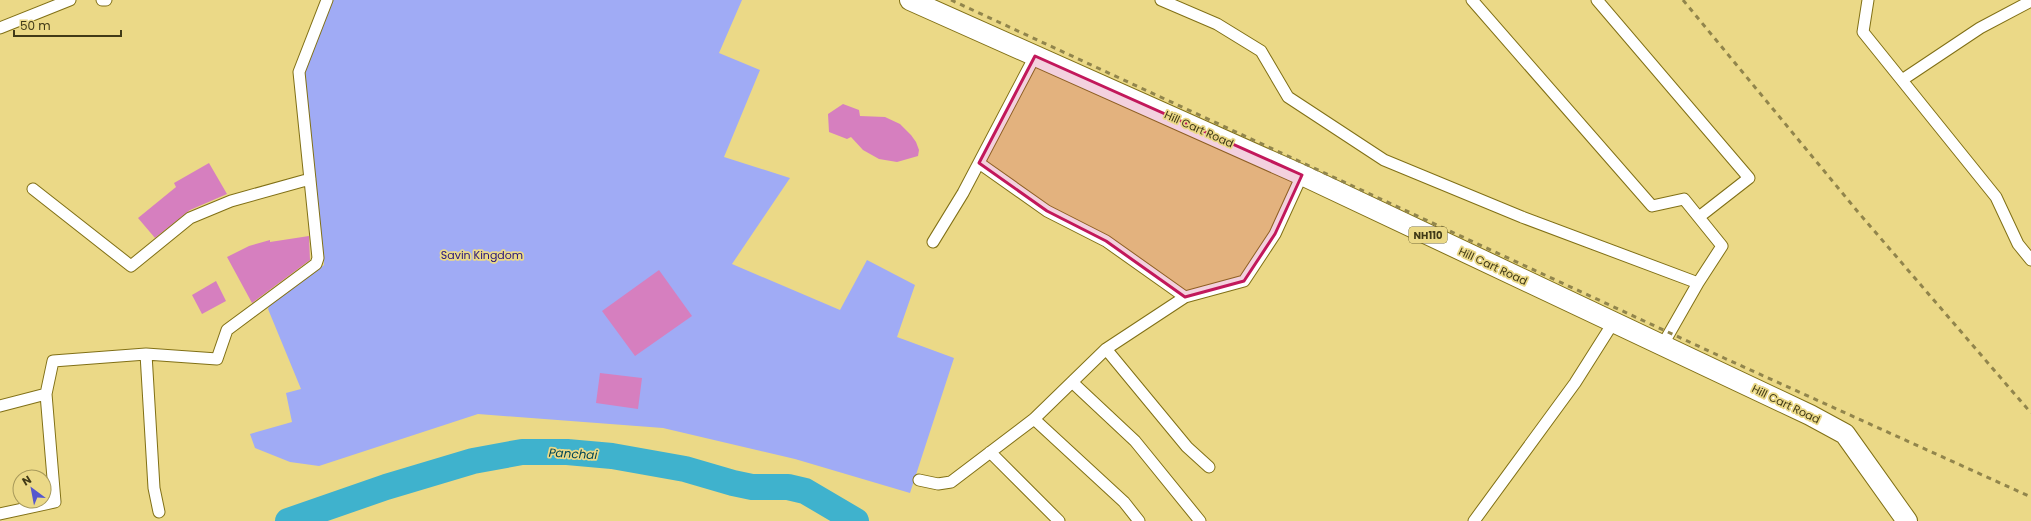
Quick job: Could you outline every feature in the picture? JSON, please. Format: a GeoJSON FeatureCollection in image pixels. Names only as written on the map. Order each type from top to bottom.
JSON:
{"type":"FeatureCollection","features":[{"type":"Feature","properties":{"kind":"highway","name":"Hill Cart Road"},"geometry":{"type":"LineString","coordinates":[[910,0],[1302,175],[1613,323],[1755,388],[1846,434],[1907,521]]}},
{"type":"Feature","properties":{"kind":"street"},"geometry":{"type":"LineString","coordinates":[[0,28],[70,0]]}},
{"type":"Feature","properties":{"kind":"street"},"geometry":{"type":"LineString","coordinates":[[0,514],[55,502],[46,394],[53,361],[146,354],[218,359],[227,330],[313,267],[318,258],[299,72],[327,0]]}},
{"type":"Feature","properties":{"kind":"street"},"geometry":{"type":"LineString","coordinates":[[1161,0],[1217,24],[1261,51],[1288,97],[1384,160],[1522,217],[1698,283]]}},
{"type":"Feature","properties":{"kind":"street"},"geometry":{"type":"LineString","coordinates":[[1472,0],[1652,206],[1684,199],[1722,246],[1698,283],[1662,346]]}},
{"type":"Feature","properties":{"kind":"street"},"geometry":{"type":"LineString","coordinates":[[1597,0],[1749,178],[1699,217]]}},
{"type":"Feature","properties":{"kind":"street"},"geometry":{"type":"LineString","coordinates":[[1868,0],[1863,32],[1996,197],[2018,244],[2031,260]]}},
{"type":"Feature","properties":{"kind":"street"},"geometry":{"type":"LineString","coordinates":[[1902,80],[1980,28],[2031,2]]}},
{"type":"Feature","properties":{"kind":"street"},"geometry":{"type":"LineString","coordinates":[[933,242],[979,163],[1035,56]]}},
{"type":"Feature","properties":{"kind":"street"},"geometry":{"type":"LineString","coordinates":[[979,163],[1047,211],[1106,241],[1185,297]]}},
{"type":"Feature","properties":{"kind":"street"},"geometry":{"type":"LineString","coordinates":[[919,480],[938,484],[951,482],[1034,419],[1106,349],[1185,297],[1244,281],[1275,234],[1302,175]]}},
{"type":"Feature","properties":{"kind":"street"},"geometry":{"type":"LineString","coordinates":[[33,189],[131,266],[190,218],[231,201],[310,180]]}},
{"type":"Feature","properties":{"kind":"street"},"geometry":{"type":"LineString","coordinates":[[1474,521],[1575,383],[1613,323]]}},
{"type":"Feature","properties":{"kind":"street"},"geometry":{"type":"LineString","coordinates":[[1106,349],[1187,447],[1209,467]]}},
{"type":"Feature","properties":{"kind":"street"},"geometry":{"type":"LineString","coordinates":[[146,354],[154,488],[159,512]]}},
{"type":"Feature","properties":{"kind":"street"},"geometry":{"type":"LineString","coordinates":[[1072,382],[1135,441],[1200,521]]}},
{"type":"Feature","properties":{"kind":"street"},"geometry":{"type":"LineString","coordinates":[[0,406],[46,394]]}},
{"type":"Feature","properties":{"kind":"street"},"geometry":{"type":"LineString","coordinates":[[1034,419],[1124,502],[1139,521]]}},
{"type":"Feature","properties":{"kind":"street"},"geometry":{"type":"LineString","coordinates":[[990,452],[1059,521]]}},
{"type":"Feature","properties":{"kind":"highlighted area"},"geometry":{"type":"Polygon","coordinates":[[[1035,56],[1302,175],[1275,234],[1244,281],[1185,297],[1106,241],[1047,211],[979,163],[1035,56]]]}},
{"type":"Feature","properties":{"kind":"green space","name":"Savin Kingdom"},"geometry":{"type":"Polygon","coordinates":[[[331,0],[742,0],[719,53],[760,70],[724,157],[790,178],[732,264],[840,310],[867,260],[915,285],[897,337],[954,358],[910,493],[795,459],[663,428],[478,414],[319,466],[290,462],[255,448],[250,434],[292,422],[286,393],[301,389],[268,309],[271,301],[324,265],[303,75],[331,0]]]}},
{"type":"Feature","properties":{"kind":"building"},"geometry":{"type":"Polygon","coordinates":[[[843,104],[859,110],[860,116],[885,117],[900,124],[916,142],[919,150],[918,156],[897,162],[879,159],[863,150],[851,137],[847,139],[829,132],[828,114],[843,104]]]}},
{"type":"Feature","properties":{"kind":"building"},"geometry":{"type":"Polygon","coordinates":[[[209,163],[227,194],[190,210],[155,238],[138,218],[176,187],[174,183],[209,163]]]}},
{"type":"Feature","properties":{"kind":"building"},"geometry":{"type":"Polygon","coordinates":[[[309,236],[310,260],[252,303],[227,257],[249,246],[270,240],[270,242],[309,236]]]}},
{"type":"Feature","properties":{"kind":"building"},"geometry":{"type":"Polygon","coordinates":[[[659,270],[692,316],[635,356],[602,311],[659,270]]]}},
{"type":"Feature","properties":{"kind":"building"},"geometry":{"type":"Polygon","coordinates":[[[216,281],[226,301],[202,314],[192,295],[216,281]]]}},
{"type":"Feature","properties":{"kind":"building"},"geometry":{"type":"Polygon","coordinates":[[[600,373],[642,378],[638,409],[596,403],[600,373]]]}},
{"type":"Feature","properties":{"kind":"waterway","name":"Panchai"},"geometry":{"type":"LineString","coordinates":[[288,521],[386,487],[473,461],[522,452],[567,452],[612,456],[685,469],[752,487],[788,487],[805,491],[856,521]]}},
{"type":"Feature","properties":{"kind":"railway"},"geometry":{"type":"LineString","coordinates":[[951,0],[1724,358],[2031,497]]}},
{"type":"Feature","properties":{"kind":"railway"},"geometry":{"type":"LineString","coordinates":[[1683,0],[1858,212],[2031,413]]}}]}
